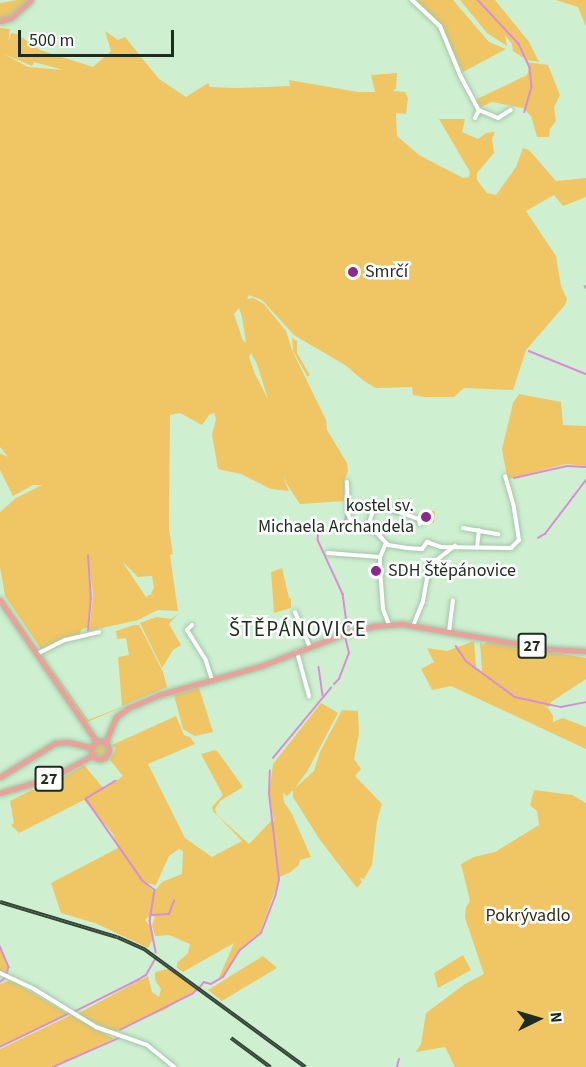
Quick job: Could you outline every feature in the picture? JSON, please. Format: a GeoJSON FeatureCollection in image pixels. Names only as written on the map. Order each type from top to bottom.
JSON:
{"type":"FeatureCollection","features":[{"type":"Feature","properties":{"kind":"main road"},"geometry":{"type":"LineString","coordinates":[[0,21],[11,18],[31,0]]}},
{"type":"Feature","properties":{"kind":"main road"},"geometry":{"type":"LineString","coordinates":[[0,600],[39,653],[97,742]]}},
{"type":"Feature","properties":{"kind":"main road","name":"27"},"geometry":{"type":"LineString","coordinates":[[0,793],[53,777],[93,755],[99,758],[106,756],[109,749],[105,742],[118,714],[147,701],[212,681],[350,632],[389,625],[413,626],[549,649],[586,651]]}},
{"type":"Feature","properties":{"kind":"main road"},"geometry":{"type":"LineString","coordinates":[[0,777],[55,743],[68,742],[92,748]]}},
{"type":"Feature","properties":{"kind":"main road"},"geometry":{"type":"LineString","coordinates":[[97,742],[105,742]]}},
{"type":"Feature","properties":{"kind":"main road"},"geometry":{"type":"LineString","coordinates":[[93,755],[92,748],[97,742]]}},
{"type":"Feature","properties":{"kind":"street"},"geometry":{"type":"LineString","coordinates":[[412,0],[440,26],[460,75],[479,110],[498,118],[511,110]]}},
{"type":"Feature","properties":{"kind":"street"},"geometry":{"type":"LineString","coordinates":[[475,118],[479,110]]}},
{"type":"Feature","properties":{"kind":"street"},"geometry":{"type":"LineString","coordinates":[[347,527],[378,532],[386,543],[393,547],[421,549],[426,542],[441,547],[511,548],[519,540],[514,507],[505,476]]}},
{"type":"Feature","properties":{"kind":"street"},"geometry":{"type":"LineString","coordinates":[[347,482],[348,514],[354,527]]}},
{"type":"Feature","properties":{"kind":"street"},"geometry":{"type":"LineString","coordinates":[[367,529],[375,504],[419,519],[420,524]]}},
{"type":"Feature","properties":{"kind":"street"},"geometry":{"type":"LineString","coordinates":[[464,528],[498,534]]}},
{"type":"Feature","properties":{"kind":"street"},"geometry":{"type":"LineString","coordinates":[[477,547],[479,530]]}},
{"type":"Feature","properties":{"kind":"street"},"geometry":{"type":"LineString","coordinates":[[386,543],[380,557],[383,609],[389,625]]}},
{"type":"Feature","properties":{"kind":"street"},"geometry":{"type":"LineString","coordinates":[[413,626],[423,601],[429,566],[457,546]]}},
{"type":"Feature","properties":{"kind":"street"},"geometry":{"type":"LineString","coordinates":[[328,553],[380,557]]}},
{"type":"Feature","properties":{"kind":"street"},"geometry":{"type":"LineString","coordinates":[[452,632],[453,600]]}},
{"type":"Feature","properties":{"kind":"street"},"geometry":{"type":"LineString","coordinates":[[295,612],[310,646]]}},
{"type":"Feature","properties":{"kind":"street"},"geometry":{"type":"LineString","coordinates":[[192,625],[188,631],[206,661],[212,681]]}},
{"type":"Feature","properties":{"kind":"street"},"geometry":{"type":"LineString","coordinates":[[39,653],[65,640],[99,632]]}},
{"type":"Feature","properties":{"kind":"street"},"geometry":{"type":"LineString","coordinates":[[297,652],[309,696]]}},
{"type":"Feature","properties":{"kind":"street"},"geometry":{"type":"LineString","coordinates":[[0,973],[54,1000],[96,1027],[147,1045],[174,1067]]}},
{"type":"Feature","properties":{"kind":"green space"},"geometry":{"type":"Polygon","coordinates":[[[27,0],[9,17],[0,19],[0,3],[27,0]]]}},
{"type":"Feature","properties":{"kind":"green space"},"geometry":{"type":"Polygon","coordinates":[[[414,0],[453,0],[489,42],[506,49],[463,72],[440,26],[414,0]]]}},
{"type":"Feature","properties":{"kind":"green space"},"geometry":{"type":"Polygon","coordinates":[[[460,0],[495,0],[529,42],[539,62],[527,60],[513,51],[512,44],[505,35],[507,46],[487,33],[460,0]]]}},
{"type":"Feature","properties":{"kind":"green space"},"geometry":{"type":"Polygon","coordinates":[[[556,0],[586,0],[586,27],[578,7],[556,0]]]}},
{"type":"Feature","properties":{"kind":"green space"},"geometry":{"type":"Polygon","coordinates":[[[0,28],[10,29],[8,42],[11,33],[17,34],[40,50],[93,67],[111,51],[105,31],[118,40],[125,37],[159,79],[186,97],[208,83],[210,87],[238,88],[290,86],[289,80],[358,92],[375,92],[371,75],[397,73],[396,88],[393,91],[405,92],[408,98],[406,114],[396,113],[397,136],[419,155],[463,178],[469,177],[470,172],[439,119],[465,119],[462,132],[478,139],[486,133],[495,132],[492,139],[494,153],[477,173],[477,180],[487,193],[496,195],[516,167],[523,148],[529,150],[556,181],[586,178],[586,197],[563,206],[554,195],[526,211],[556,256],[561,286],[567,299],[565,305],[526,350],[513,390],[464,388],[454,397],[425,397],[413,395],[412,387],[376,388],[345,365],[294,335],[262,300],[249,295],[247,299],[253,298],[264,304],[286,331],[292,350],[326,420],[327,430],[347,463],[344,501],[300,504],[286,483],[284,475],[285,482],[289,491],[271,489],[241,474],[218,469],[212,435],[216,419],[214,413],[209,415],[202,425],[180,413],[170,415],[169,529],[173,554],[170,555],[178,611],[158,610],[138,620],[89,631],[93,595],[88,556],[91,599],[88,628],[82,629],[79,634],[41,649],[5,596],[0,567],[0,512],[16,498],[42,485],[33,485],[13,496],[0,470],[0,453],[8,457],[0,447],[0,28]],[[4,54],[28,67],[64,70],[34,62],[32,66],[4,54]],[[239,308],[234,314],[243,341],[246,342],[239,308]],[[251,353],[249,357],[268,399],[257,364],[251,353]],[[122,561],[146,597],[151,594],[156,601],[151,593],[154,588],[152,576],[138,577],[122,561]]]}},
{"type":"Feature","properties":{"kind":"green space"},"geometry":{"type":"Polygon","coordinates":[[[526,62],[548,65],[560,95],[554,107],[556,121],[550,129],[549,137],[537,137],[531,116],[523,108],[492,102],[481,107],[475,100],[527,75],[529,68],[526,62]]]}},
{"type":"Feature","properties":{"kind":"green space"},"geometry":{"type":"Polygon","coordinates":[[[292,338],[297,341],[297,353],[310,375],[307,376],[293,351],[292,338]]]}},
{"type":"Feature","properties":{"kind":"green space"},"geometry":{"type":"Polygon","coordinates":[[[519,394],[561,402],[563,425],[586,426],[586,466],[566,464],[509,479],[507,477],[502,449],[513,403],[519,394]]]}},
{"type":"Feature","properties":{"kind":"green space"},"geometry":{"type":"Polygon","coordinates":[[[420,511],[435,511],[434,523],[424,524],[420,511]]]}},
{"type":"Feature","properties":{"kind":"green space"},"geometry":{"type":"Polygon","coordinates":[[[282,568],[289,598],[291,598],[291,608],[274,613],[271,572],[282,568]]]}},
{"type":"Feature","properties":{"kind":"green space"},"geometry":{"type":"Polygon","coordinates":[[[178,614],[169,624],[181,645],[173,650],[162,668],[140,623],[156,617],[171,619],[178,614]]]}},
{"type":"Feature","properties":{"kind":"green space"},"geometry":{"type":"Polygon","coordinates":[[[139,625],[146,638],[163,672],[167,687],[122,706],[118,657],[129,655],[126,638],[117,639],[116,631],[139,625]]]}},
{"type":"Feature","properties":{"kind":"green space"},"geometry":{"type":"Polygon","coordinates":[[[474,641],[476,667],[482,672],[480,642],[483,645],[488,642],[586,658],[586,679],[551,702],[549,707],[543,706],[548,708],[553,716],[553,722],[563,718],[586,727],[586,749],[451,686],[432,690],[421,669],[434,662],[427,648],[447,651],[474,641]]]}},
{"type":"Feature","properties":{"kind":"green space"},"geometry":{"type":"Polygon","coordinates":[[[41,653],[88,720],[132,703],[87,722],[41,653]]]}},
{"type":"Feature","properties":{"kind":"green space"},"geometry":{"type":"Polygon","coordinates":[[[199,688],[213,732],[195,736],[183,729],[174,695],[199,688]]]}},
{"type":"Feature","properties":{"kind":"green space"},"geometry":{"type":"Polygon","coordinates":[[[321,703],[338,713],[308,770],[295,788],[314,771],[320,752],[342,710],[358,711],[359,734],[354,759],[361,769],[355,776],[382,804],[377,821],[372,865],[364,879],[360,878],[362,882],[357,888],[320,840],[293,797],[293,790],[287,796],[283,793],[284,802],[292,814],[311,857],[300,860],[299,865],[279,877],[276,859],[279,880],[260,932],[239,951],[224,976],[218,980],[234,943],[183,972],[177,968],[177,963],[188,953],[190,944],[169,935],[155,936],[152,925],[155,917],[151,915],[145,920],[150,926],[153,938],[148,948],[95,923],[61,913],[51,883],[118,848],[113,834],[84,800],[19,833],[11,825],[14,823],[10,801],[32,790],[53,788],[57,781],[84,765],[104,789],[123,776],[110,760],[116,748],[112,745],[176,716],[184,735],[190,737],[195,744],[148,764],[185,838],[212,857],[242,841],[213,811],[212,807],[223,795],[201,754],[215,750],[218,752],[243,787],[220,801],[215,809],[217,815],[249,844],[271,821],[274,821],[269,794],[273,764],[321,703]],[[179,849],[169,856],[156,885],[145,883],[154,892],[162,882],[182,874],[183,851],[179,849]]]}},
{"type":"Feature","properties":{"kind":"green space"},"geometry":{"type":"Polygon","coordinates":[[[100,743],[105,745],[107,750],[105,755],[100,757],[95,755],[93,750],[95,745],[100,743]]]}},
{"type":"Feature","properties":{"kind":"green space","name":"Pokrývadlo"},"geometry":{"type":"Polygon","coordinates":[[[534,790],[572,795],[586,803],[586,1067],[455,1067],[445,1047],[416,1052],[421,1044],[426,1013],[465,984],[484,974],[465,918],[466,907],[470,901],[461,864],[474,857],[495,852],[539,825],[537,811],[530,805],[534,790]]]}},
{"type":"Feature","properties":{"kind":"green space"},"geometry":{"type":"Polygon","coordinates":[[[0,947],[9,967],[6,974],[0,971],[0,947]]]}},
{"type":"Feature","properties":{"kind":"green space"},"geometry":{"type":"Polygon","coordinates":[[[463,955],[471,970],[438,988],[434,973],[463,955]]]}},
{"type":"Feature","properties":{"kind":"green space"},"geometry":{"type":"Polygon","coordinates":[[[263,956],[277,968],[222,1001],[208,990],[263,956]]]}},
{"type":"Feature","properties":{"kind":"green space"},"geometry":{"type":"Polygon","coordinates":[[[173,969],[197,989],[166,1009],[114,1032],[77,1014],[148,976],[152,992],[159,997],[161,989],[155,980],[155,972],[173,969]]]}},
{"type":"Feature","properties":{"kind":"green space"},"geometry":{"type":"Polygon","coordinates":[[[11,980],[68,1014],[0,1047],[0,984],[11,980]]]}},
{"type":"Feature","properties":{"kind":"green space"},"geometry":{"type":"Polygon","coordinates":[[[71,1015],[114,1039],[52,1067],[0,1067],[0,1049],[71,1015]]]}},
{"type":"Feature","properties":{"kind":"shaded area"},"geometry":{"type":"Polygon","coordinates":[[[347,620],[354,621],[356,625],[336,630],[336,625],[347,620]]]}},
{"type":"Feature","properties":{"kind":"waterway"},"geometry":{"type":"LineString","coordinates":[[478,0],[519,44],[530,68],[532,87],[525,112]]}},
{"type":"Feature","properties":{"kind":"waterway"},"geometry":{"type":"LineString","coordinates":[[529,351],[586,374]]}},
{"type":"Feature","properties":{"kind":"waterway"},"geometry":{"type":"LineString","coordinates":[[514,478],[567,466],[586,467]]}},
{"type":"Feature","properties":{"kind":"waterway"},"geometry":{"type":"LineString","coordinates":[[538,538],[545,534],[586,480]]}},
{"type":"Feature","properties":{"kind":"waterway"},"geometry":{"type":"LineString","coordinates":[[321,534],[345,522],[346,517]]}},
{"type":"Feature","properties":{"kind":"waterway"},"geometry":{"type":"LineString","coordinates":[[314,519],[319,531],[318,540],[343,594],[347,621]]}},
{"type":"Feature","properties":{"kind":"waterway"},"geometry":{"type":"LineString","coordinates":[[88,556],[91,599],[88,631]]}},
{"type":"Feature","properties":{"kind":"waterway"},"geometry":{"type":"LineString","coordinates":[[334,684],[339,679],[349,653],[345,637]]}},
{"type":"Feature","properties":{"kind":"waterway"},"geometry":{"type":"LineString","coordinates":[[456,646],[466,661],[515,697],[561,707],[586,702]]}},
{"type":"Feature","properties":{"kind":"waterway"},"geometry":{"type":"LineString","coordinates":[[319,667],[323,695]]}},
{"type":"Feature","properties":{"kind":"waterway"},"geometry":{"type":"LineString","coordinates":[[273,758],[331,688]]}},
{"type":"Feature","properties":{"kind":"waterway"},"geometry":{"type":"LineString","coordinates":[[200,987],[204,982],[211,984],[223,977],[240,950],[261,933],[275,897],[279,880],[269,794],[270,771]]}},
{"type":"Feature","properties":{"kind":"waterway"},"geometry":{"type":"LineString","coordinates":[[116,781],[86,799],[143,881],[155,890],[150,921],[156,952]]}},
{"type":"Feature","properties":{"kind":"waterway"},"geometry":{"type":"LineString","coordinates":[[151,915],[169,914],[174,901]]}},
{"type":"Feature","properties":{"kind":"waterway"},"geometry":{"type":"LineString","coordinates":[[0,946],[9,967],[7,974]]}},
{"type":"Feature","properties":{"kind":"waterway"},"geometry":{"type":"LineString","coordinates":[[74,1012],[146,975],[156,958]]}},
{"type":"Feature","properties":{"kind":"waterway"},"geometry":{"type":"LineString","coordinates":[[0,982],[5,978]]}},
{"type":"Feature","properties":{"kind":"waterway"},"geometry":{"type":"LineString","coordinates":[[120,1030],[192,994],[199,988]]}},
{"type":"Feature","properties":{"kind":"waterway"},"geometry":{"type":"LineString","coordinates":[[0,1047],[70,1013]]}},
{"type":"Feature","properties":{"kind":"waterway"},"geometry":{"type":"LineString","coordinates":[[53,1067],[119,1038]]}},
{"type":"Feature","properties":{"kind":"waterway"},"geometry":{"type":"LineString","coordinates":[[397,1067],[399,1059]]}},
{"type":"Feature","properties":{"kind":"railway"},"geometry":{"type":"LineString","coordinates":[[0,902],[117,937],[144,949],[305,1067]]}},
{"type":"Feature","properties":{"kind":"railway"},"geometry":{"type":"LineString","coordinates":[[231,1038],[270,1067]]}},
{"type":"Feature","properties":{"kind":"place","name":"Smrčí"},"geometry":{"type":"Point","coordinates":[353,272]}},
{"type":"Feature","properties":{"kind":"place","name":"kostel sv. Michaela Archandela"},"geometry":{"type":"Point","coordinates":[426,517]}},
{"type":"Feature","properties":{"kind":"place","name":"SDH Štěpánovice"},"geometry":{"type":"Point","coordinates":[376,571]}},
{"type":"Feature","properties":{"kind":"district","name":"ŠTĚPÁNOVICE"},"geometry":{"type":"Point","coordinates":[298,629]}}]}
